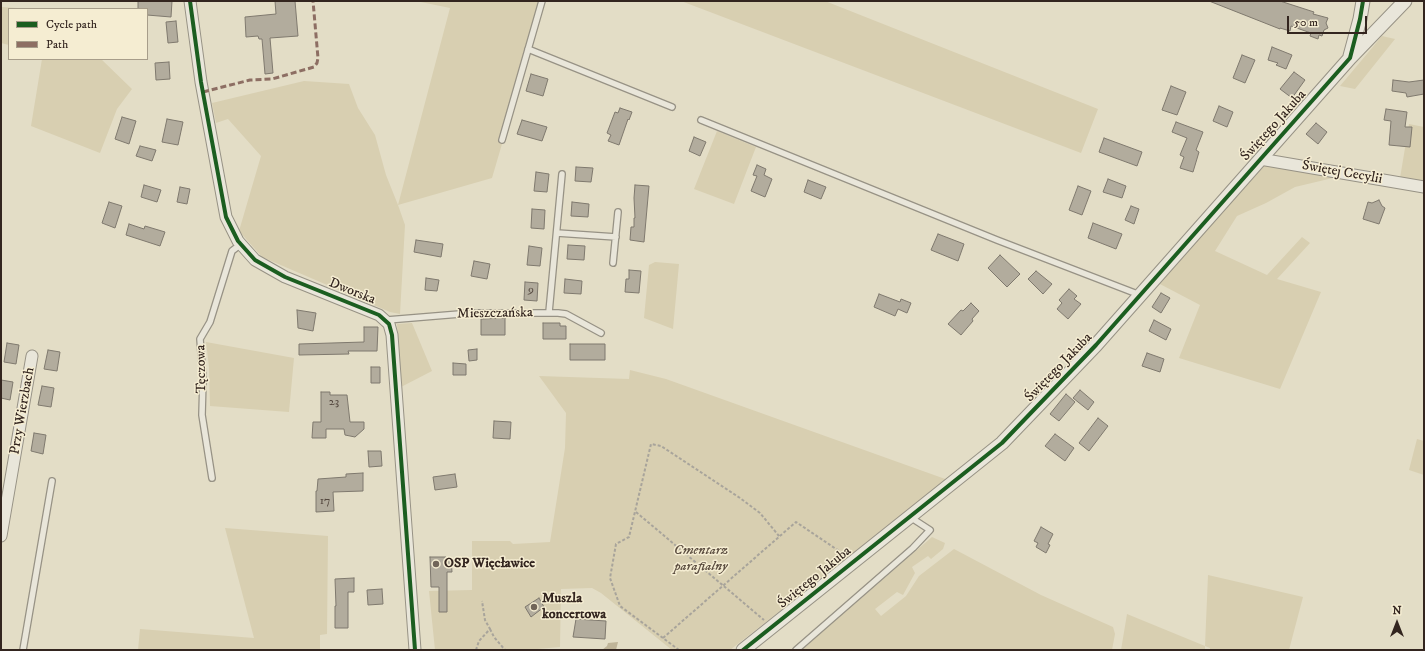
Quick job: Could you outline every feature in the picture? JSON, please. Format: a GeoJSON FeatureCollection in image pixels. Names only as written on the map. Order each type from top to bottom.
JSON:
{"type":"FeatureCollection","features":[{"type":"Feature","properties":{"kind":"street","name":"Dworska"},"geometry":{"type":"LineString","coordinates":[[190,1],[201,82],[226,217],[240,244],[255,260],[285,277],[379,315],[389,324],[392,335],[415,650]]}},
{"type":"Feature","properties":{"kind":"street"},"geometry":{"type":"LineString","coordinates":[[1350,58],[1363,1]]}},
{"type":"Feature","properties":{"kind":"street","name":"Świętego Jakuba"},"geometry":{"type":"LineString","coordinates":[[743,650],[1002,444],[1096,345],[1350,58],[1405,1]]}},
{"type":"Feature","properties":{"kind":"street"},"geometry":{"type":"LineString","coordinates":[[1360,19],[1378,29]]}},
{"type":"Feature","properties":{"kind":"street","name":"Świętej Cecylii"},"geometry":{"type":"LineString","coordinates":[[1260,159],[1424,187]]}},
{"type":"Feature","properties":{"kind":"street","name":"Przy Wierzbach"},"geometry":{"type":"LineString","coordinates":[[1,536],[32,356]]}},
{"type":"Feature","properties":{"kind":"lane"},"geometry":{"type":"LineString","coordinates":[[502,140],[542,1]]}},
{"type":"Feature","properties":{"kind":"lane"},"geometry":{"type":"LineString","coordinates":[[528,49],[672,107]]}},
{"type":"Feature","properties":{"kind":"lane"},"geometry":{"type":"LineString","coordinates":[[701,120],[997,240],[1140,296]]}},
{"type":"Feature","properties":{"kind":"lane"},"geometry":{"type":"LineString","coordinates":[[549,312],[562,174]]}},
{"type":"Feature","properties":{"kind":"lane"},"geometry":{"type":"LineString","coordinates":[[613,263],[618,212]]}},
{"type":"Feature","properties":{"kind":"lane"},"geometry":{"type":"LineString","coordinates":[[557,233],[616,237]]}},
{"type":"Feature","properties":{"kind":"lane","name":"Tęczowa"},"geometry":{"type":"LineString","coordinates":[[212,478],[202,415],[203,379],[200,339],[210,322],[232,251],[240,244]]}},
{"type":"Feature","properties":{"kind":"lane","name":"Mieszczańska"},"geometry":{"type":"LineString","coordinates":[[385,321],[472,313],[549,312],[566,314],[601,333]]}},
{"type":"Feature","properties":{"kind":"lane"},"geometry":{"type":"LineString","coordinates":[[23,650],[52,481]]}},
{"type":"Feature","properties":{"kind":"lane"},"geometry":{"type":"LineString","coordinates":[[796,650],[913,548],[930,530],[910,517]]}},
{"type":"Feature","properties":{"kind":"path"},"geometry":{"type":"LineString","coordinates":[[679,650],[620,606],[610,578],[616,544],[629,537],[651,444],[661,446],[740,498],[760,513],[779,536]]}},
{"type":"Feature","properties":{"kind":"path"},"geometry":{"type":"LineString","coordinates":[[635,511],[766,622]]}},
{"type":"Feature","properties":{"kind":"path"},"geometry":{"type":"LineString","coordinates":[[663,638],[796,522],[846,556]]}},
{"type":"Feature","properties":{"kind":"path"},"geometry":{"type":"LineString","coordinates":[[482,601],[484,620],[494,637],[505,650]]}},
{"type":"Feature","properties":{"kind":"path"},"geometry":{"type":"LineString","coordinates":[[476,650],[479,641],[490,629]]}},
{"type":"Feature","properties":{"kind":"green space"},"geometry":{"type":"Polygon","coordinates":[[[416,1],[544,1],[492,178],[398,205],[450,8],[416,1]]]}},
{"type":"Feature","properties":{"kind":"green space"},"geometry":{"type":"Polygon","coordinates":[[[681,1],[825,1],[1098,109],[1081,153],[681,1]]]}},
{"type":"Feature","properties":{"kind":"green space"},"geometry":{"type":"Polygon","coordinates":[[[1,7],[18,8],[8,8],[8,45],[1,43],[1,7]]]}},
{"type":"Feature","properties":{"kind":"green space"},"geometry":{"type":"Polygon","coordinates":[[[1382,36],[1395,39],[1355,89],[1340,86],[1382,36]]]}},
{"type":"Feature","properties":{"kind":"green space"},"geometry":{"type":"Polygon","coordinates":[[[42,60],[102,60],[132,89],[117,109],[100,153],[31,126],[42,60]]]}},
{"type":"Feature","properties":{"kind":"green space"},"geometry":{"type":"Polygon","coordinates":[[[304,81],[349,84],[358,108],[375,135],[386,175],[405,225],[400,314],[390,312],[262,257],[239,231],[261,156],[228,119],[216,123],[212,103],[304,81]]]}},
{"type":"Feature","properties":{"kind":"green space"},"geometry":{"type":"Polygon","coordinates":[[[1409,124],[1424,127],[1424,181],[1400,178],[1409,124]]]}},
{"type":"Feature","properties":{"kind":"green space"},"geometry":{"type":"Polygon","coordinates":[[[717,131],[756,147],[734,204],[694,189],[717,131]]]}},
{"type":"Feature","properties":{"kind":"green space"},"geometry":{"type":"Polygon","coordinates":[[[1266,164],[1337,177],[1295,187],[1266,203],[1237,216],[1215,251],[1267,275],[1302,237],[1310,243],[1277,279],[1321,292],[1280,389],[1179,358],[1200,305],[1158,283],[1266,164]]]}},
{"type":"Feature","properties":{"kind":"green space"},"geometry":{"type":"Polygon","coordinates":[[[655,262],[679,264],[673,329],[644,318],[649,265],[655,262]]]}},
{"type":"Feature","properties":{"kind":"green space"},"geometry":{"type":"Polygon","coordinates":[[[412,323],[432,371],[401,387],[397,324],[412,323]]]}},
{"type":"Feature","properties":{"kind":"green space"},"geometry":{"type":"Polygon","coordinates":[[[206,342],[294,358],[289,412],[210,406],[209,367],[206,342]]]}},
{"type":"Feature","properties":{"kind":"green space","name":"Cmentarz parafialny"},"geometry":{"type":"Polygon","coordinates":[[[630,370],[666,379],[948,480],[730,650],[672,650],[601,593],[592,588],[561,589],[560,647],[526,650],[435,650],[429,591],[472,590],[472,541],[510,541],[513,544],[550,542],[565,448],[566,413],[539,376],[629,379],[630,370]]]}},
{"type":"Feature","properties":{"kind":"green space"},"geometry":{"type":"Polygon","coordinates":[[[1417,439],[1424,441],[1424,475],[1409,470],[1417,439]]]}},
{"type":"Feature","properties":{"kind":"green space"},"geometry":{"type":"Polygon","coordinates":[[[225,528],[328,536],[327,634],[320,635],[320,649],[138,650],[140,629],[254,638],[225,528]]]}},
{"type":"Feature","properties":{"kind":"green space"},"geometry":{"type":"Polygon","coordinates":[[[932,537],[945,543],[943,549],[931,559],[928,556],[912,567],[915,573],[903,595],[897,592],[875,609],[881,616],[906,596],[919,576],[954,549],[1041,595],[1113,627],[1115,634],[1112,650],[801,650],[932,537]]]}},
{"type":"Feature","properties":{"kind":"green space"},"geometry":{"type":"Polygon","coordinates":[[[1208,575],[1303,597],[1289,650],[1210,650],[1210,648],[1205,646],[1208,575]]]}},
{"type":"Feature","properties":{"kind":"green space"},"geometry":{"type":"Polygon","coordinates":[[[1127,614],[1205,646],[1205,650],[1121,650],[1127,614]]]}},
{"type":"Feature","properties":{"kind":"shaded area"},"geometry":{"type":"Polygon","coordinates":[[[618,642],[616,650],[602,650],[608,643],[618,642]]]}},
{"type":"Feature","properties":{"kind":"building"},"geometry":{"type":"Polygon","coordinates":[[[138,1],[172,1],[171,17],[148,15],[148,8],[138,8],[138,1]]]}},
{"type":"Feature","properties":{"kind":"building"},"geometry":{"type":"Polygon","coordinates":[[[275,1],[295,1],[298,36],[270,38],[273,73],[265,74],[262,39],[259,39],[258,36],[246,37],[245,17],[276,14],[275,1]]]}},
{"type":"Feature","properties":{"kind":"building"},"geometry":{"type":"Polygon","coordinates":[[[1209,1],[1280,1],[1314,12],[1313,14],[1328,18],[1326,23],[1328,28],[1324,30],[1322,36],[1319,35],[1318,39],[1310,36],[1311,33],[1291,26],[1290,31],[1280,29],[1209,1]]]}},
{"type":"Feature","properties":{"kind":"building"},"geometry":{"type":"Polygon","coordinates":[[[176,21],[178,42],[168,43],[166,22],[176,21]]]}},
{"type":"Feature","properties":{"kind":"building"},"geometry":{"type":"Polygon","coordinates":[[[1272,47],[1292,55],[1286,69],[1276,65],[1278,63],[1268,60],[1272,47]]]}},
{"type":"Feature","properties":{"kind":"building"},"geometry":{"type":"Polygon","coordinates":[[[1242,55],[1255,60],[1245,83],[1233,78],[1242,55]]]}},
{"type":"Feature","properties":{"kind":"building"},"geometry":{"type":"Polygon","coordinates":[[[169,62],[170,79],[156,80],[155,63],[169,62]]]}},
{"type":"Feature","properties":{"kind":"building"},"geometry":{"type":"Polygon","coordinates":[[[1294,72],[1305,80],[1292,98],[1280,89],[1294,72]]]}},
{"type":"Feature","properties":{"kind":"building"},"geometry":{"type":"Polygon","coordinates":[[[531,74],[548,79],[543,96],[526,91],[531,74]]]}},
{"type":"Feature","properties":{"kind":"building"},"geometry":{"type":"Polygon","coordinates":[[[1393,80],[1409,82],[1424,80],[1424,94],[1407,97],[1406,93],[1392,91],[1393,80]]]}},
{"type":"Feature","properties":{"kind":"building"},"geometry":{"type":"Polygon","coordinates":[[[1171,86],[1186,92],[1177,115],[1162,110],[1171,86]]]}},
{"type":"Feature","properties":{"kind":"building"},"geometry":{"type":"Polygon","coordinates":[[[1219,106],[1233,112],[1227,127],[1213,121],[1219,106]]]}},
{"type":"Feature","properties":{"kind":"building"},"geometry":{"type":"Polygon","coordinates":[[[620,108],[632,112],[619,145],[608,141],[611,135],[607,133],[615,112],[618,113],[620,108]]]}},
{"type":"Feature","properties":{"kind":"building"},"geometry":{"type":"Polygon","coordinates":[[[1386,109],[1407,112],[1405,127],[1412,127],[1410,147],[1389,145],[1391,121],[1384,120],[1386,109]]]}},
{"type":"Feature","properties":{"kind":"building"},"geometry":{"type":"Polygon","coordinates":[[[122,117],[136,121],[129,144],[115,139],[122,117]]]}},
{"type":"Feature","properties":{"kind":"building"},"geometry":{"type":"Polygon","coordinates":[[[167,119],[183,122],[178,145],[162,142],[167,119]]]}},
{"type":"Feature","properties":{"kind":"building"},"geometry":{"type":"Polygon","coordinates":[[[522,120],[547,127],[542,141],[517,134],[522,120]]]}},
{"type":"Feature","properties":{"kind":"building"},"geometry":{"type":"Polygon","coordinates":[[[1176,122],[1203,132],[1196,150],[1199,152],[1193,172],[1180,168],[1184,157],[1180,155],[1187,138],[1172,132],[1176,122]]]}},
{"type":"Feature","properties":{"kind":"building"},"geometry":{"type":"Polygon","coordinates":[[[1316,123],[1327,132],[1318,144],[1306,134],[1316,123]]]}},
{"type":"Feature","properties":{"kind":"building"},"geometry":{"type":"Polygon","coordinates":[[[694,137],[706,142],[700,156],[689,151],[694,137]]]}},
{"type":"Feature","properties":{"kind":"building"},"geometry":{"type":"Polygon","coordinates":[[[1104,138],[1142,152],[1137,166],[1099,152],[1104,138]]]}},
{"type":"Feature","properties":{"kind":"building"},"geometry":{"type":"Polygon","coordinates":[[[140,146],[156,150],[152,161],[136,156],[140,146]]]}},
{"type":"Feature","properties":{"kind":"building"},"geometry":{"type":"Polygon","coordinates":[[[757,165],[766,169],[764,175],[772,179],[765,197],[751,191],[757,176],[753,175],[757,165]]]}},
{"type":"Feature","properties":{"kind":"building"},"geometry":{"type":"Polygon","coordinates":[[[576,167],[593,168],[591,182],[575,181],[576,167]]]}},
{"type":"Feature","properties":{"kind":"building"},"geometry":{"type":"Polygon","coordinates":[[[536,172],[549,174],[547,192],[534,191],[536,172]]]}},
{"type":"Feature","properties":{"kind":"building"},"geometry":{"type":"Polygon","coordinates":[[[1108,179],[1126,186],[1122,198],[1103,192],[1108,179]]]}},
{"type":"Feature","properties":{"kind":"building"},"geometry":{"type":"Polygon","coordinates":[[[808,180],[826,187],[821,199],[804,192],[808,180]]]}},
{"type":"Feature","properties":{"kind":"building"},"geometry":{"type":"Polygon","coordinates":[[[144,185],[161,190],[157,202],[141,197],[144,185]]]}},
{"type":"Feature","properties":{"kind":"building"},"geometry":{"type":"Polygon","coordinates":[[[635,185],[649,186],[644,242],[630,240],[631,227],[634,227],[635,218],[635,185]]]}},
{"type":"Feature","properties":{"kind":"building"},"geometry":{"type":"Polygon","coordinates":[[[1078,186],[1091,191],[1082,215],[1069,210],[1078,186]]]}},
{"type":"Feature","properties":{"kind":"building"},"geometry":{"type":"Polygon","coordinates":[[[180,187],[190,189],[187,204],[177,202],[180,187]]]}},
{"type":"Feature","properties":{"kind":"building"},"geometry":{"type":"Polygon","coordinates":[[[1379,200],[1385,208],[1379,224],[1363,219],[1368,202],[1372,203],[1379,200]]]}},
{"type":"Feature","properties":{"kind":"building"},"geometry":{"type":"Polygon","coordinates":[[[109,202],[122,206],[115,228],[102,223],[109,202]]]}},
{"type":"Feature","properties":{"kind":"building"},"geometry":{"type":"Polygon","coordinates":[[[572,202],[589,204],[588,217],[571,216],[572,202]]]}},
{"type":"Feature","properties":{"kind":"building"},"geometry":{"type":"Polygon","coordinates":[[[1131,206],[1139,209],[1134,224],[1125,220],[1131,206]]]}},
{"type":"Feature","properties":{"kind":"building"},"geometry":{"type":"Polygon","coordinates":[[[532,209],[545,210],[544,229],[531,228],[532,209]]]}},
{"type":"Feature","properties":{"kind":"building"},"geometry":{"type":"Polygon","coordinates":[[[1093,223],[1122,234],[1116,249],[1088,238],[1093,223]]]}},
{"type":"Feature","properties":{"kind":"building"},"geometry":{"type":"Polygon","coordinates":[[[129,224],[144,229],[145,226],[165,232],[160,246],[126,235],[129,224]]]}},
{"type":"Feature","properties":{"kind":"building"},"geometry":{"type":"Polygon","coordinates":[[[938,234],[964,244],[958,261],[931,250],[938,234]]]}},
{"type":"Feature","properties":{"kind":"building"},"geometry":{"type":"Polygon","coordinates":[[[416,240],[443,244],[441,257],[414,252],[416,240]]]}},
{"type":"Feature","properties":{"kind":"building"},"geometry":{"type":"Polygon","coordinates":[[[568,245],[585,246],[584,260],[567,259],[568,245]]]}},
{"type":"Feature","properties":{"kind":"building"},"geometry":{"type":"Polygon","coordinates":[[[529,246],[542,248],[540,266],[527,265],[529,246]]]}},
{"type":"Feature","properties":{"kind":"building"},"geometry":{"type":"Polygon","coordinates":[[[1000,255],[1020,274],[1007,287],[988,268],[1000,255]]]}},
{"type":"Feature","properties":{"kind":"building"},"geometry":{"type":"Polygon","coordinates":[[[474,261],[490,264],[487,279],[471,276],[474,261]]]}},
{"type":"Feature","properties":{"kind":"building"},"geometry":{"type":"Polygon","coordinates":[[[629,270],[641,271],[639,293],[625,292],[626,279],[629,279],[629,270]]]}},
{"type":"Feature","properties":{"kind":"building"},"geometry":{"type":"Polygon","coordinates":[[[1036,271],[1052,284],[1043,294],[1028,279],[1036,271]]]}},
{"type":"Feature","properties":{"kind":"building"},"geometry":{"type":"Polygon","coordinates":[[[426,278],[439,280],[437,291],[425,290],[426,278]]]}},
{"type":"Feature","properties":{"kind":"building"},"geometry":{"type":"Polygon","coordinates":[[[565,279],[582,281],[581,294],[564,293],[565,279]]]}},
{"type":"Feature","properties":{"kind":"building"},"geometry":{"type":"Polygon","coordinates":[[[525,282],[538,283],[537,301],[524,300],[525,282]]]}},
{"type":"Feature","properties":{"kind":"building"},"geometry":{"type":"Polygon","coordinates":[[[1069,289],[1077,296],[1074,299],[1081,304],[1068,319],[1057,309],[1062,303],[1059,300],[1069,289]]]}},
{"type":"Feature","properties":{"kind":"building"},"geometry":{"type":"Polygon","coordinates":[[[1161,293],[1170,298],[1161,313],[1152,307],[1161,293]]]}},
{"type":"Feature","properties":{"kind":"building"},"geometry":{"type":"Polygon","coordinates":[[[879,294],[900,302],[901,299],[911,303],[907,313],[898,309],[895,316],[874,307],[879,294]]]}},
{"type":"Feature","properties":{"kind":"building"},"geometry":{"type":"Polygon","coordinates":[[[971,303],[979,311],[961,335],[948,324],[961,310],[963,311],[971,303]]]}},
{"type":"Feature","properties":{"kind":"building"},"geometry":{"type":"Polygon","coordinates":[[[297,310],[316,313],[313,331],[298,328],[297,310]]]}},
{"type":"Feature","properties":{"kind":"building"},"geometry":{"type":"Polygon","coordinates":[[[505,318],[505,335],[481,335],[481,319],[505,318]]]}},
{"type":"Feature","properties":{"kind":"building"},"geometry":{"type":"Polygon","coordinates":[[[1154,320],[1171,329],[1166,340],[1149,331],[1154,320]]]}},
{"type":"Feature","properties":{"kind":"building"},"geometry":{"type":"Polygon","coordinates":[[[543,323],[560,323],[560,326],[566,326],[566,339],[543,339],[543,323]]]}},
{"type":"Feature","properties":{"kind":"building"},"geometry":{"type":"Polygon","coordinates":[[[364,327],[378,327],[377,351],[348,351],[349,354],[299,355],[299,344],[364,342],[364,327]]]}},
{"type":"Feature","properties":{"kind":"building"},"geometry":{"type":"Polygon","coordinates":[[[7,343],[19,345],[16,364],[4,362],[7,343]]]}},
{"type":"Feature","properties":{"kind":"building"},"geometry":{"type":"Polygon","coordinates":[[[570,344],[605,344],[605,360],[570,360],[570,344]]]}},
{"type":"Feature","properties":{"kind":"building"},"geometry":{"type":"Polygon","coordinates":[[[477,349],[477,360],[469,361],[468,350],[477,349]]]}},
{"type":"Feature","properties":{"kind":"building"},"geometry":{"type":"Polygon","coordinates":[[[48,350],[60,352],[57,371],[44,369],[48,350]]]}},
{"type":"Feature","properties":{"kind":"building"},"geometry":{"type":"Polygon","coordinates":[[[1147,353],[1164,359],[1160,372],[1142,366],[1147,353]]]}},
{"type":"Feature","properties":{"kind":"building"},"geometry":{"type":"Polygon","coordinates":[[[453,363],[466,364],[466,375],[453,375],[453,363]]]}},
{"type":"Feature","properties":{"kind":"building"},"geometry":{"type":"Polygon","coordinates":[[[371,367],[380,367],[380,383],[371,383],[371,367]]]}},
{"type":"Feature","properties":{"kind":"building"},"geometry":{"type":"Polygon","coordinates":[[[1,380],[13,382],[10,400],[1,398],[1,380]]]}},
{"type":"Feature","properties":{"kind":"building"},"geometry":{"type":"Polygon","coordinates":[[[42,386],[54,388],[51,407],[38,405],[42,386]]]}},
{"type":"Feature","properties":{"kind":"building"},"geometry":{"type":"Polygon","coordinates":[[[1080,390],[1094,402],[1088,410],[1073,398],[1080,390]]]}},
{"type":"Feature","properties":{"kind":"building"},"geometry":{"type":"Polygon","coordinates":[[[321,392],[330,392],[330,395],[347,395],[350,422],[364,422],[364,429],[355,437],[345,435],[344,429],[326,429],[326,438],[312,438],[313,422],[321,422],[321,392]]]}},
{"type":"Feature","properties":{"kind":"building"},"geometry":{"type":"Polygon","coordinates":[[[1066,394],[1075,402],[1059,421],[1050,414],[1066,394]]]}},
{"type":"Feature","properties":{"kind":"building"},"geometry":{"type":"Polygon","coordinates":[[[1098,418],[1108,426],[1089,451],[1079,443],[1098,418]]]}},
{"type":"Feature","properties":{"kind":"building"},"geometry":{"type":"Polygon","coordinates":[[[494,421],[511,422],[510,439],[493,438],[494,421]]]}},
{"type":"Feature","properties":{"kind":"building"},"geometry":{"type":"Polygon","coordinates":[[[34,433],[46,435],[43,454],[31,451],[34,433]]]}},
{"type":"Feature","properties":{"kind":"building"},"geometry":{"type":"Polygon","coordinates":[[[1055,434],[1074,448],[1065,461],[1045,446],[1055,434]]]}},
{"type":"Feature","properties":{"kind":"building"},"geometry":{"type":"Polygon","coordinates":[[[368,451],[381,451],[382,466],[369,467],[368,451]]]}},
{"type":"Feature","properties":{"kind":"building"},"geometry":{"type":"Polygon","coordinates":[[[363,473],[363,491],[333,492],[334,511],[316,512],[316,491],[318,479],[346,477],[346,474],[363,473]]]}},
{"type":"Feature","properties":{"kind":"building"},"geometry":{"type":"Polygon","coordinates":[[[455,474],[457,487],[435,490],[433,477],[455,474]]]}},
{"type":"Feature","properties":{"kind":"building"},"geometry":{"type":"Polygon","coordinates":[[[1041,527],[1053,534],[1048,544],[1050,545],[1046,553],[1036,547],[1038,543],[1034,541],[1041,527]]]}},
{"type":"Feature","properties":{"kind":"building"},"geometry":{"type":"Polygon","coordinates":[[[430,557],[446,557],[446,559],[451,559],[452,572],[447,572],[447,612],[439,612],[439,587],[431,587],[430,557]]]}},
{"type":"Feature","properties":{"kind":"building"},"geometry":{"type":"Polygon","coordinates":[[[354,578],[354,592],[348,592],[348,628],[335,628],[335,579],[354,578]]]}},
{"type":"Feature","properties":{"kind":"building"},"geometry":{"type":"Polygon","coordinates":[[[382,589],[383,604],[368,605],[367,590],[382,589]]]}},
{"type":"Feature","properties":{"kind":"building","name":"Muszla koncertowa"},"geometry":{"type":"Polygon","coordinates":[[[539,598],[544,607],[531,617],[525,607],[539,598]]]}},
{"type":"Feature","properties":{"kind":"building"},"geometry":{"type":"Polygon","coordinates":[[[576,619],[606,621],[605,639],[573,637],[576,619]]]}},
{"type":"Feature","properties":{"kind":"marked path"},"geometry":{"type":"LineString","coordinates":[[203,92],[250,80],[272,79],[314,67],[318,58],[313,1]]}},
{"type":"Feature","properties":{"kind":"cycle path"},"geometry":{"type":"LineString","coordinates":[[190,1],[201,82],[226,217],[238,241],[255,260],[285,277],[379,315],[389,324],[392,335],[415,650]]}},
{"type":"Feature","properties":{"kind":"cycle path"},"geometry":{"type":"LineString","coordinates":[[743,650],[1002,443],[1096,345],[1350,58],[1363,1]]}},
{"type":"Feature","properties":{"kind":"place","name":"OSP Więcławice"},"geometry":{"type":"Point","coordinates":[436,564]}},
{"type":"Feature","properties":{"kind":"place","name":"Muszla koncertowa"},"geometry":{"type":"Point","coordinates":[534,607]}}]}
